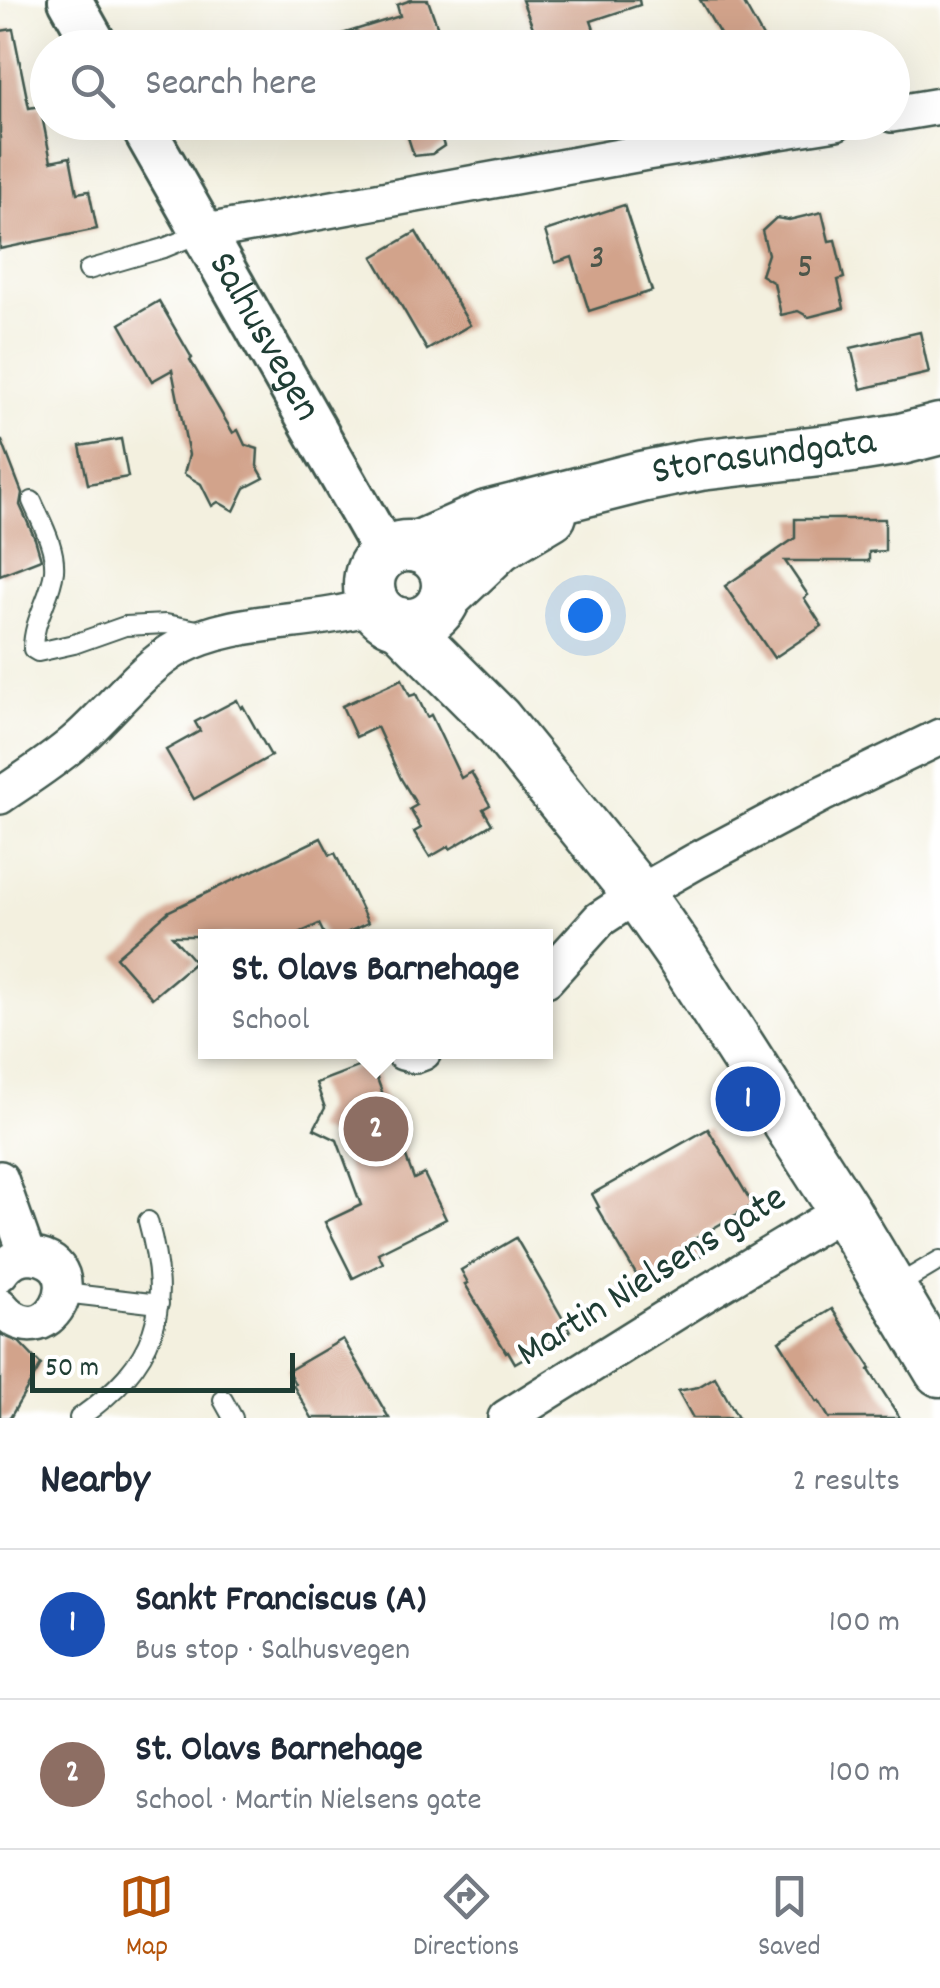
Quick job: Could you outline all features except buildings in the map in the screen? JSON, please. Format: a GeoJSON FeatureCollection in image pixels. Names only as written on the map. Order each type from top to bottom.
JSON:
{"type":"FeatureCollection","features":[{"type":"Feature","properties":{"kind":"main road","name":"Storasundgata"},"geometry":{"type":"LineString","coordinates":[[401,550],[487,516],[642,477],[700,465],[901,439],[940,429]]}},
{"type":"Feature","properties":{"kind":"main road","name":"Storasundgata"},"geometry":{"type":"LineString","coordinates":[[415,607],[499,546],[589,492]]}},
{"type":"Feature","properties":{"kind":"main road"},"geometry":{"type":"LineString","coordinates":[[415,607],[447,584],[440,562],[426,550],[401,550],[372,572],[369,584],[415,607],[497,720],[638,894],[844,1210],[940,1370]]}},
{"type":"Feature","properties":{"kind":"street"},"geometry":{"type":"LineString","coordinates":[[70,0],[87,30]]}},
{"type":"Feature","properties":{"kind":"street"},"geometry":{"type":"LineString","coordinates":[[910,111],[940,106]]}},
{"type":"Feature","properties":{"kind":"street","name":"Salhusvegen"},"geometry":{"type":"LineString","coordinates":[[150,140],[202,233],[401,550]]}},
{"type":"Feature","properties":{"kind":"street"},"geometry":{"type":"LineString","coordinates":[[202,233],[723,140]]}},
{"type":"Feature","properties":{"kind":"street"},"geometry":{"type":"LineString","coordinates":[[0,796],[75,742],[176,649],[214,633],[256,625],[415,607]]}},
{"type":"Feature","properties":{"kind":"street"},"geometry":{"type":"LineString","coordinates":[[553,972],[600,919],[638,894],[822,794],[940,737]]}},
{"type":"Feature","properties":{"kind":"street"},"geometry":{"type":"LineString","coordinates":[[0,1179],[14,1264],[39,1256],[50,1262],[63,1281],[64,1293],[61,1304],[39,1322],[19,1322],[0,1306]]}},
{"type":"Feature","properties":{"kind":"street","name":"Martin Nielsens gate"},"geometry":{"type":"LineString","coordinates":[[506,1418],[844,1210]]}},
{"type":"Feature","properties":{"kind":"lane"},"geometry":{"type":"LineString","coordinates":[[88,270],[202,233]]}},
{"type":"Feature","properties":{"kind":"lane"},"geometry":{"type":"LineString","coordinates":[[32,502],[48,539],[54,566],[33,632],[33,648],[38,652],[124,626],[166,624],[214,633]]}},
{"type":"Feature","properties":{"kind":"lane"},"geometry":{"type":"LineString","coordinates":[[79,1418],[115,1391],[135,1368],[151,1340],[159,1304],[157,1253],[148,1221]]}},
{"type":"Feature","properties":{"kind":"lane"},"geometry":{"type":"LineString","coordinates":[[890,1290],[940,1260]]}},
{"type":"Feature","properties":{"kind":"lane"},"geometry":{"type":"LineString","coordinates":[[64,1293],[159,1304]]}},
{"type":"Feature","properties":{"kind":"lane"},"geometry":{"type":"LineString","coordinates":[[223,1400],[234,1418]]}},
{"type":"Feature","properties":{"kind":"place","name":"Sankt Franciscus (A)"},"geometry":{"type":"Point","coordinates":[748,1099]}},
{"type":"Feature","properties":{"kind":"place","name":"St. Olavs Barnehage"},"geometry":{"type":"Point","coordinates":[376,1129]}}]}
